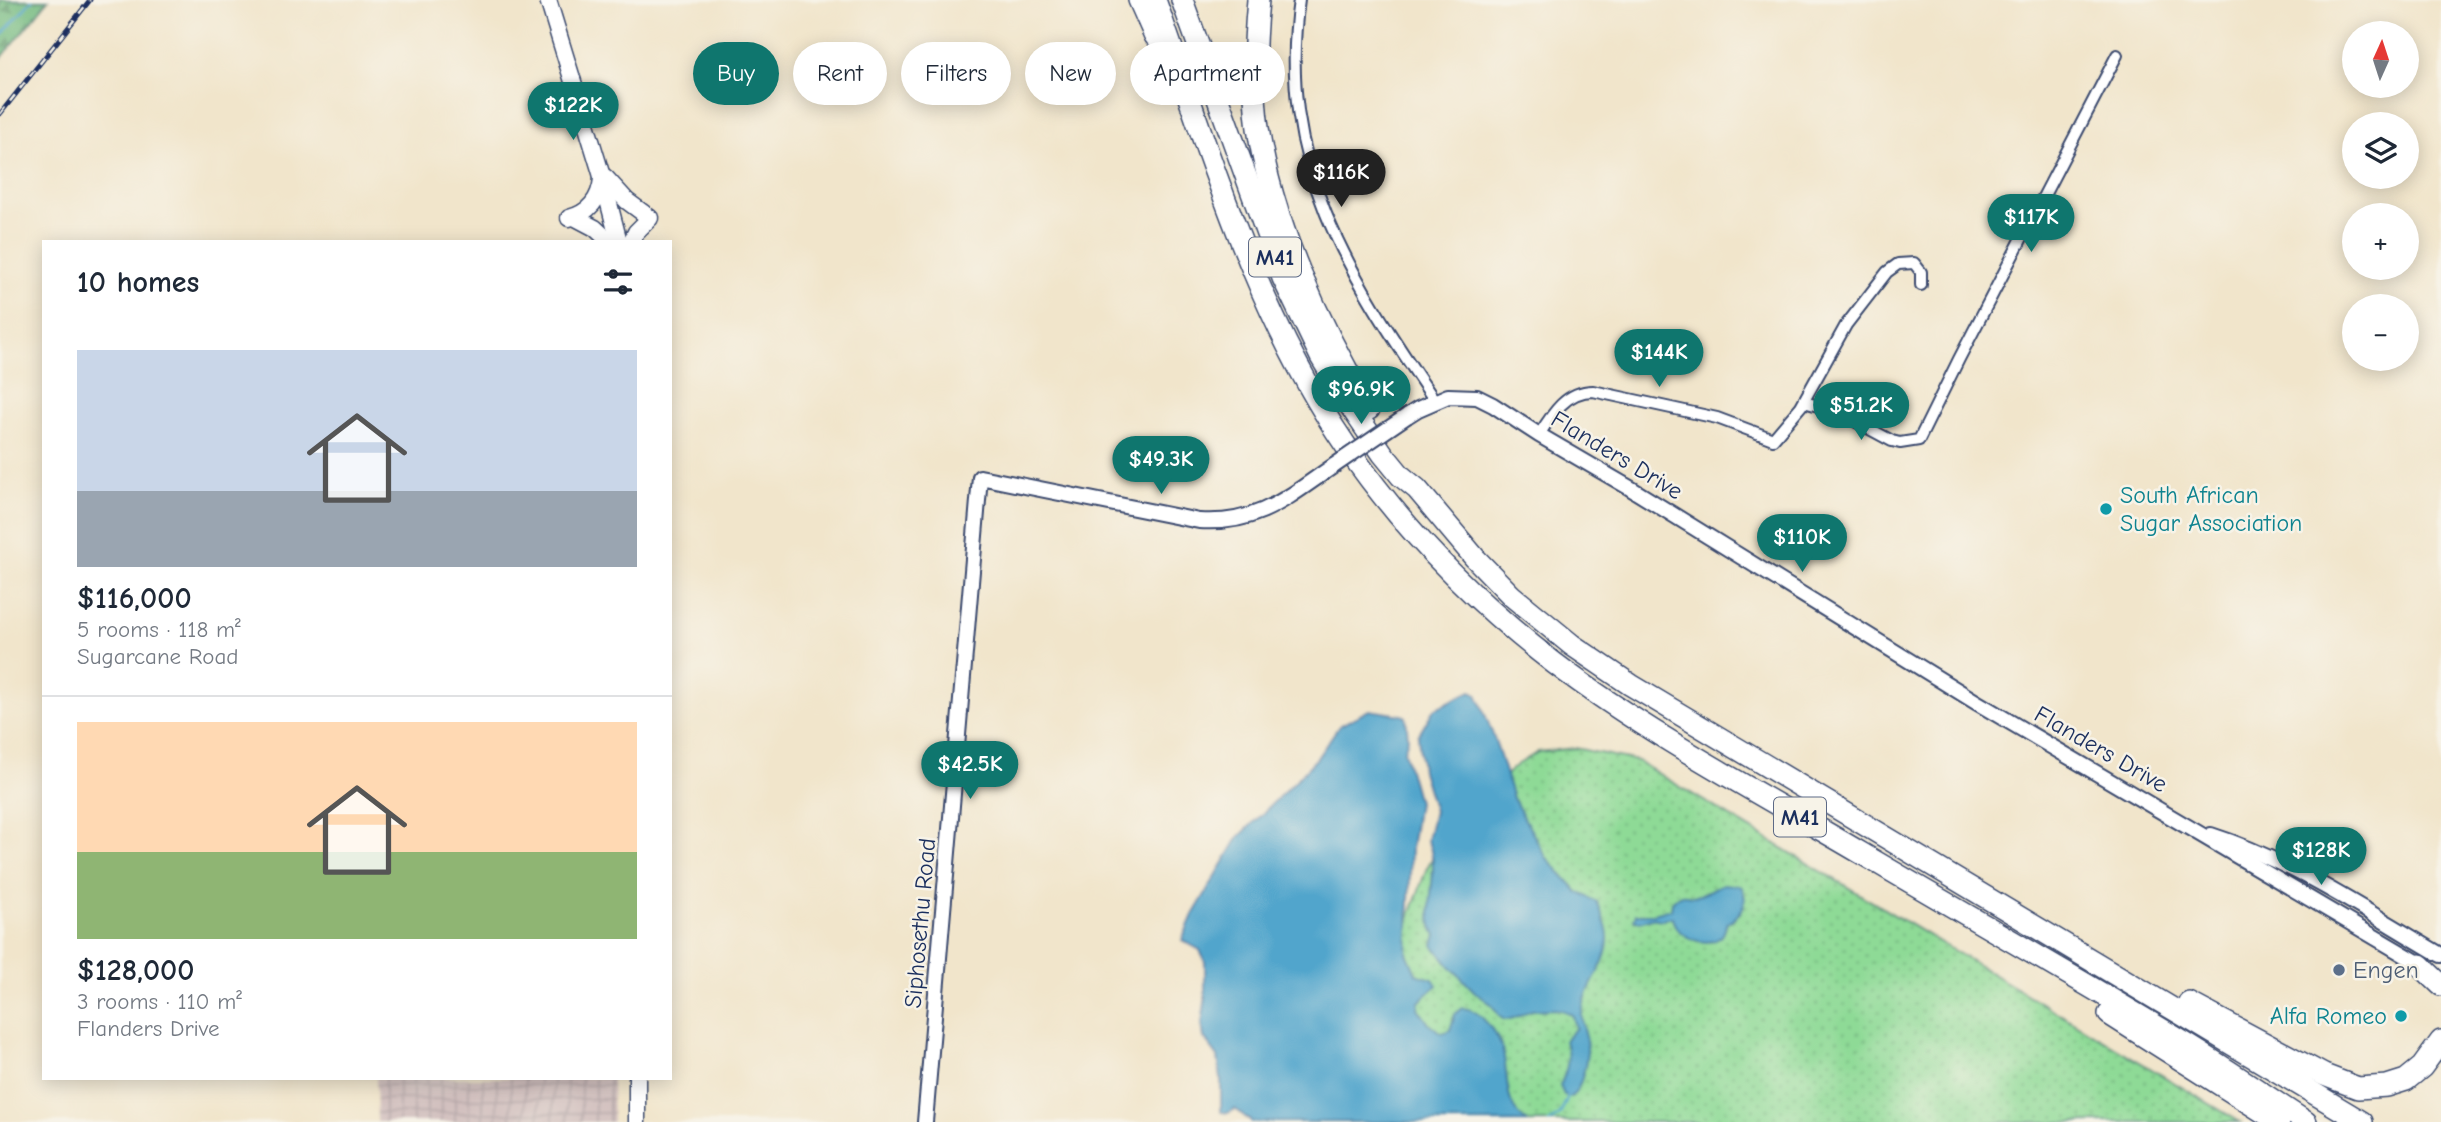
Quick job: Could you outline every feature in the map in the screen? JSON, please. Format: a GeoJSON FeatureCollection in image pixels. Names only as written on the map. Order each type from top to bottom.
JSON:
{"type":"FeatureCollection","features":[{"type":"Feature","properties":{"kind":"highway"},"geometry":{"type":"LineString","coordinates":[[1139,0],[1210,156]]}},
{"type":"Feature","properties":{"kind":"highway","name":"M41"},"geometry":{"type":"LineString","coordinates":[[1155,0],[1210,156],[1283,336],[1329,420],[1375,485],[1420,540],[1459,581],[1546,656],[1683,748],[2180,1040],[2306,1122]]}},
{"type":"Feature","properties":{"kind":"highway","name":"M41"},"geometry":{"type":"LineString","coordinates":[[1182,0],[1283,278],[1321,357],[1383,454],[1512,596],[1572,645],[1631,685],[2362,1122]]}},
{"type":"Feature","properties":{"kind":"highway"},"geometry":{"type":"LineString","coordinates":[[1258,0],[1254,47],[1258,126],[1278,207],[1311,299],[1359,392],[1417,489]]}},
{"type":"Feature","properties":{"kind":"highway"},"geometry":{"type":"LineString","coordinates":[[1916,885],[2155,1044],[2279,1122]]}},
{"type":"Feature","properties":{"kind":"highway"},"geometry":{"type":"LineString","coordinates":[[1985,896],[2324,1075],[2358,1088],[2387,1086],[2406,1080],[2423,1067],[2441,1041]]}},
{"type":"Feature","properties":{"kind":"highway"},"geometry":{"type":"LineString","coordinates":[[2420,965],[2441,985]]}},
{"type":"Feature","properties":{"kind":"main road"},"geometry":{"type":"LineString","coordinates":[[548,0],[601,173],[618,240]]}},
{"type":"Feature","properties":{"kind":"main road"},"geometry":{"type":"LineString","coordinates":[[601,173],[601,187],[596,200],[582,214],[573,218],[594,228],[608,240]]}},
{"type":"Feature","properties":{"kind":"main road"},"geometry":{"type":"LineString","coordinates":[[601,173],[618,193],[650,218],[632,240]]}},
{"type":"Feature","properties":{"kind":"main road"},"geometry":{"type":"LineString","coordinates":[[636,1080],[637,1122]]}},
{"type":"Feature","properties":{"kind":"street"},"geometry":{"type":"LineString","coordinates":[[1299,0],[1295,52],[1298,121],[1318,198],[1353,272],[1377,314],[1435,401]]}},
{"type":"Feature","properties":{"kind":"street"},"geometry":{"type":"LineString","coordinates":[[1804,401],[1836,411],[1892,441],[1900,443],[1919,440],[2117,55]]}},
{"type":"Feature","properties":{"kind":"street"},"geometry":{"type":"LineString","coordinates":[[1539,435],[1552,414],[1574,394],[1593,391],[1717,418],[1773,439],[1804,401],[1846,325],[1887,272],[1898,264],[1914,263],[1921,272],[1921,285]]}},
{"type":"Feature","properties":{"kind":"street","name":"Flanders Drive"},"geometry":{"type":"LineString","coordinates":[[980,477],[1219,523],[1246,518],[1274,507],[1407,416],[1435,401],[1462,396],[1477,397],[1630,488],[1976,702],[2441,975]]}},
{"type":"Feature","properties":{"kind":"street","name":"Siphosethu Road"},"geometry":{"type":"LineString","coordinates":[[925,1122],[980,477]]}},
{"type":"Feature","properties":{"kind":"street","name":"Flanders Drive"},"geometry":{"type":"LineString","coordinates":[[2193,830],[2234,843],[2309,878],[2441,955]]}},
{"type":"Feature","properties":{"kind":"shaded area"},"geometry":{"type":"Polygon","coordinates":[[[376,1080],[612,1080],[613,1122],[377,1122],[376,1080]]]}},
{"type":"Feature","properties":{"kind":"green space"},"geometry":{"type":"Polygon","coordinates":[[[0,0],[48,0],[0,60],[0,0]]]}},
{"type":"Feature","properties":{"kind":"green space"},"geometry":{"type":"Polygon","coordinates":[[[1575,748],[1637,761],[2240,1122],[1411,1122],[1390,972],[1426,870],[1440,843],[1475,802],[1517,765],[1538,752],[1575,748]]]}},
{"type":"Feature","properties":{"kind":"water"},"geometry":{"type":"Polygon","coordinates":[[[1471,691],[1477,694],[1513,798],[1546,857],[1578,892],[1597,902],[1607,929],[1607,948],[1587,994],[1582,1014],[1587,1041],[1584,1071],[1579,1086],[1571,1097],[1564,1095],[1560,1086],[1567,1063],[1565,1040],[1576,1028],[1573,1016],[1559,1010],[1543,1009],[1505,1020],[1450,966],[1433,945],[1436,935],[1430,913],[1433,864],[1427,840],[1434,811],[1422,771],[1418,736],[1434,709],[1471,691]]]}},
{"type":"Feature","properties":{"kind":"water"},"geometry":{"type":"Polygon","coordinates":[[[1369,710],[1406,717],[1408,738],[1404,751],[1418,802],[1411,848],[1407,953],[1416,974],[1433,979],[1437,985],[1419,1002],[1418,1008],[1429,1024],[1442,1033],[1450,1030],[1455,1014],[1463,1008],[1481,1017],[1501,1045],[1510,1098],[1519,1116],[1528,1122],[1252,1122],[1235,1109],[1228,1113],[1221,1112],[1218,1057],[1204,1038],[1202,1023],[1205,962],[1200,950],[1182,940],[1193,915],[1238,838],[1317,758],[1339,726],[1369,710]]]}},
{"type":"Feature","properties":{"kind":"water"},"geometry":{"type":"Polygon","coordinates":[[[1723,884],[1741,886],[1745,898],[1743,908],[1727,923],[1723,934],[1717,939],[1702,942],[1694,940],[1680,931],[1672,917],[1662,920],[1651,918],[1640,922],[1634,919],[1636,914],[1654,914],[1671,909],[1672,902],[1680,896],[1700,895],[1723,884]]]}},
{"type":"Feature","properties":{"kind":"waterway"},"geometry":{"type":"LineString","coordinates":[[0,37],[32,0]]}},
{"type":"Feature","properties":{"kind":"waterway"},"geometry":{"type":"LineString","coordinates":[[1549,1122],[1560,1115],[1568,1096]]}},
{"type":"Feature","properties":{"kind":"railway"},"geometry":{"type":"LineString","coordinates":[[0,114],[90,0]]}},
{"type":"Feature","properties":{"kind":"place","name":"South African Sugar Association"},"geometry":{"type":"Point","coordinates":[2106,509]}},
{"type":"Feature","properties":{"kind":"place","name":"Engen"},"geometry":{"type":"Point","coordinates":[2339,970]}},
{"type":"Feature","properties":{"kind":"place","name":"Alfa Romeo"},"geometry":{"type":"Point","coordinates":[2401,1016]}}]}
